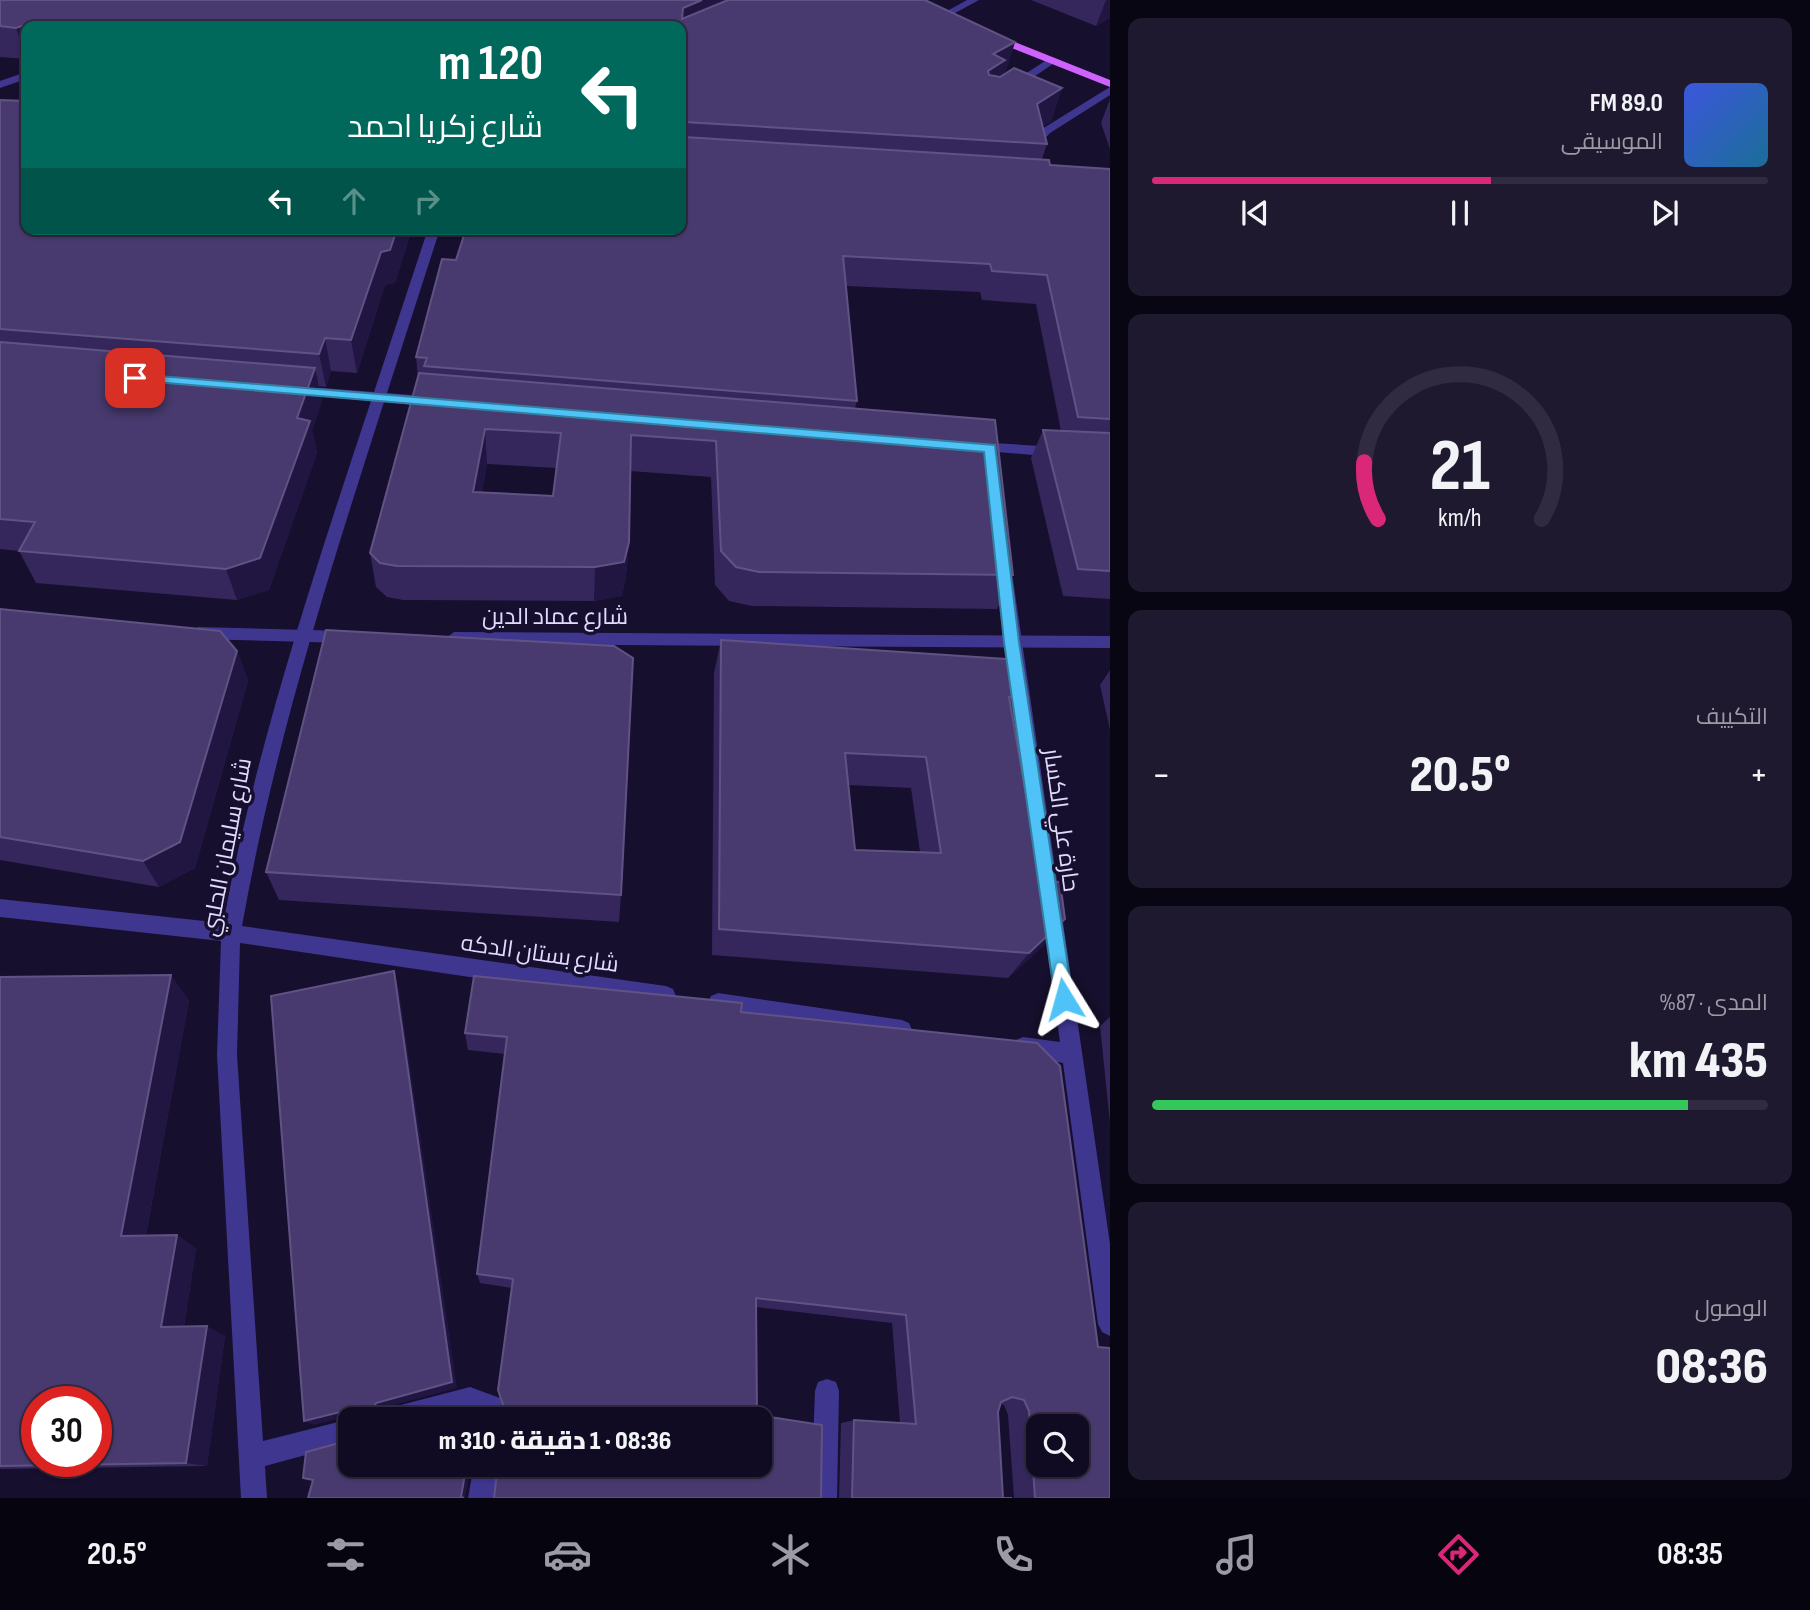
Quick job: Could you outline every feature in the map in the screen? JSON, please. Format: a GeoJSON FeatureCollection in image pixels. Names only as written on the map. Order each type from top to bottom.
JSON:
{"type":"FeatureCollection","features":[{"type":"Feature","properties":{"kind":"main road"},"geometry":{"type":"LineString","coordinates":[[938,14],[955,21]]}},
{"type":"Feature","properties":{"kind":"main road"},"geometry":{"type":"LineString","coordinates":[[979,31],[1110,87]]}},
{"type":"Feature","properties":{"kind":"street"},"geometry":{"type":"LineString","coordinates":[[938,14],[974,0]]}},
{"type":"Feature","properties":{"kind":"street"},"geometry":{"type":"LineString","coordinates":[[1016,98],[1004,93],[1052,61]]}},
{"type":"Feature","properties":{"kind":"street"},"geometry":{"type":"LineString","coordinates":[[0,85],[21,77]]}},
{"type":"Feature","properties":{"kind":"street"},"geometry":{"type":"LineString","coordinates":[[1039,164],[1034,156],[1035,142],[1110,87]]}},
{"type":"Feature","properties":{"kind":"street"},"geometry":{"type":"LineString","coordinates":[[1052,114],[1064,120]]}},
{"type":"Feature","properties":{"kind":"street","name":"شارع سليمان الحلبي"},"geometry":{"type":"LineString","coordinates":[[254,1498],[227,1055],[231,933],[249,835],[301,636],[431,235]]}},
{"type":"Feature","properties":{"kind":"street"},"geometry":{"type":"LineString","coordinates":[[284,389],[447,402]]}},
{"type":"Feature","properties":{"kind":"street"},"geometry":{"type":"LineString","coordinates":[[963,446],[991,455],[1071,453]]}},
{"type":"Feature","properties":{"kind":"street","name":"حارة علي الكسار"},"geometry":{"type":"LineString","coordinates":[[1001,545],[1012,642],[1110,1324]]}},
{"type":"Feature","properties":{"kind":"street"},"geometry":{"type":"LineString","coordinates":[[183,632],[369,638]]}},
{"type":"Feature","properties":{"kind":"street","name":"شارع عماد الدين"},"geometry":{"type":"LineString","coordinates":[[438,638],[1110,642]]}},
{"type":"Feature","properties":{"kind":"street","name":"شارع بستان الدكه"},"geometry":{"type":"LineString","coordinates":[[0,908],[231,933],[920,1032]]}},
{"type":"Feature","properties":{"kind":"street"},"geometry":{"type":"LineString","coordinates":[[1003,1044],[1072,1054]]}},
{"type":"Feature","properties":{"kind":"street"},"geometry":{"type":"LineString","coordinates":[[824,1498],[827,1391]]}},
{"type":"Feature","properties":{"kind":"street"},"geometry":{"type":"LineString","coordinates":[[439,1407],[470,1399],[491,1407]]}},
{"type":"Feature","properties":{"kind":"street"},"geometry":{"type":"LineString","coordinates":[[251,1457],[338,1434]]}},
{"type":"Feature","properties":{"kind":"street"},"geometry":{"type":"LineString","coordinates":[[481,1498],[484,1477]]}},
{"type":"Feature","properties":{"kind":"building"},"geometry":{"type":"Polygon","coordinates":[[[0,0],[702,0],[683,8],[682,19],[728,0],[925,0],[1015,42],[993,54],[1005,60],[988,71],[989,75],[1000,77],[1014,68],[1062,88],[1037,104],[1047,144],[686,122],[686,21],[21,21],[21,26],[16,28],[0,26],[0,0]]]}},
{"type":"Feature","properties":{"kind":"building"},"geometry":{"type":"Polygon","coordinates":[[[0,100],[21,101],[21,235],[395,235],[390,250],[381,252],[351,340],[325,338],[319,354],[0,329],[0,100]]]}},
{"type":"Feature","properties":{"kind":"building"},"geometry":{"type":"Polygon","coordinates":[[[686,137],[1049,160],[1050,165],[1110,169],[1110,419],[1078,417],[1047,275],[992,271],[990,264],[843,256],[857,401],[424,366],[427,358],[416,357],[442,259],[456,260],[464,235],[686,235],[686,137]]]}},
{"type":"Feature","properties":{"kind":"building"},"geometry":{"type":"Polygon","coordinates":[[[0,342],[315,368],[297,418],[310,421],[260,558],[226,569],[19,551],[35,522],[0,519],[0,342]]]}},
{"type":"Feature","properties":{"kind":"building"},"geometry":{"type":"Polygon","coordinates":[[[419,373],[995,420],[1013,575],[759,572],[736,567],[721,551],[716,441],[631,435],[629,542],[624,562],[595,567],[397,566],[380,563],[370,553],[419,373]],[[485,429],[473,492],[553,496],[561,433],[485,429]]]}},
{"type":"Feature","properties":{"kind":"building"},"geometry":{"type":"Polygon","coordinates":[[[1043,430],[1110,433],[1110,571],[1078,569],[1043,430]]]}},
{"type":"Feature","properties":{"kind":"building"},"geometry":{"type":"Polygon","coordinates":[[[0,609],[220,631],[237,651],[180,842],[143,861],[0,837],[0,609]]]}},
{"type":"Feature","properties":{"kind":"building"},"geometry":{"type":"Polygon","coordinates":[[[326,630],[614,646],[633,658],[621,895],[266,872],[326,630]]]}},
{"type":"Feature","properties":{"kind":"building"},"geometry":{"type":"Polygon","coordinates":[[[721,640],[1021,660],[1028,698],[1009,697],[1041,881],[1060,882],[1065,919],[1029,953],[719,929],[721,640]],[[845,753],[855,850],[941,853],[926,757],[845,753]]]}},
{"type":"Feature","properties":{"kind":"building"},"geometry":{"type":"Polygon","coordinates":[[[394,971],[452,1382],[376,1403],[374,1407],[338,1407],[338,1412],[304,1421],[271,996],[394,971]]]}},
{"type":"Feature","properties":{"kind":"building"},"geometry":{"type":"Polygon","coordinates":[[[171,975],[121,1236],[177,1235],[161,1327],[207,1326],[186,1463],[112,1464],[112,1386],[21,1386],[21,1466],[0,1466],[0,977],[171,975]]]}},
{"type":"Feature","properties":{"kind":"building"},"geometry":{"type":"Polygon","coordinates":[[[474,976],[742,1003],[741,1012],[1037,1043],[1060,1066],[1098,1347],[1110,1348],[1110,1498],[1035,1498],[1034,1477],[1089,1477],[1089,1414],[1029,1414],[1024,1400],[1012,1397],[1001,1402],[998,1412],[1003,1498],[852,1498],[854,1420],[916,1424],[906,1315],[756,1298],[757,1407],[504,1407],[498,1390],[513,1279],[477,1274],[507,1037],[465,1033],[474,976]]]}},
{"type":"Feature","properties":{"kind":"building"},"geometry":{"type":"Polygon","coordinates":[[[772,1417],[822,1425],[821,1498],[494,1498],[497,1477],[772,1477],[772,1417]]]}},
{"type":"Feature","properties":{"kind":"building"},"geometry":{"type":"Polygon","coordinates":[[[338,1443],[338,1477],[464,1477],[461,1497],[464,1498],[308,1498],[313,1480],[303,1478],[306,1452],[338,1443]]]}},
{"type":"Feature","properties":{"kind":"route"},"geometry":{"type":"LineString","coordinates":[[135,378],[990,448],[1012,642],[1064,999]]}}]}
